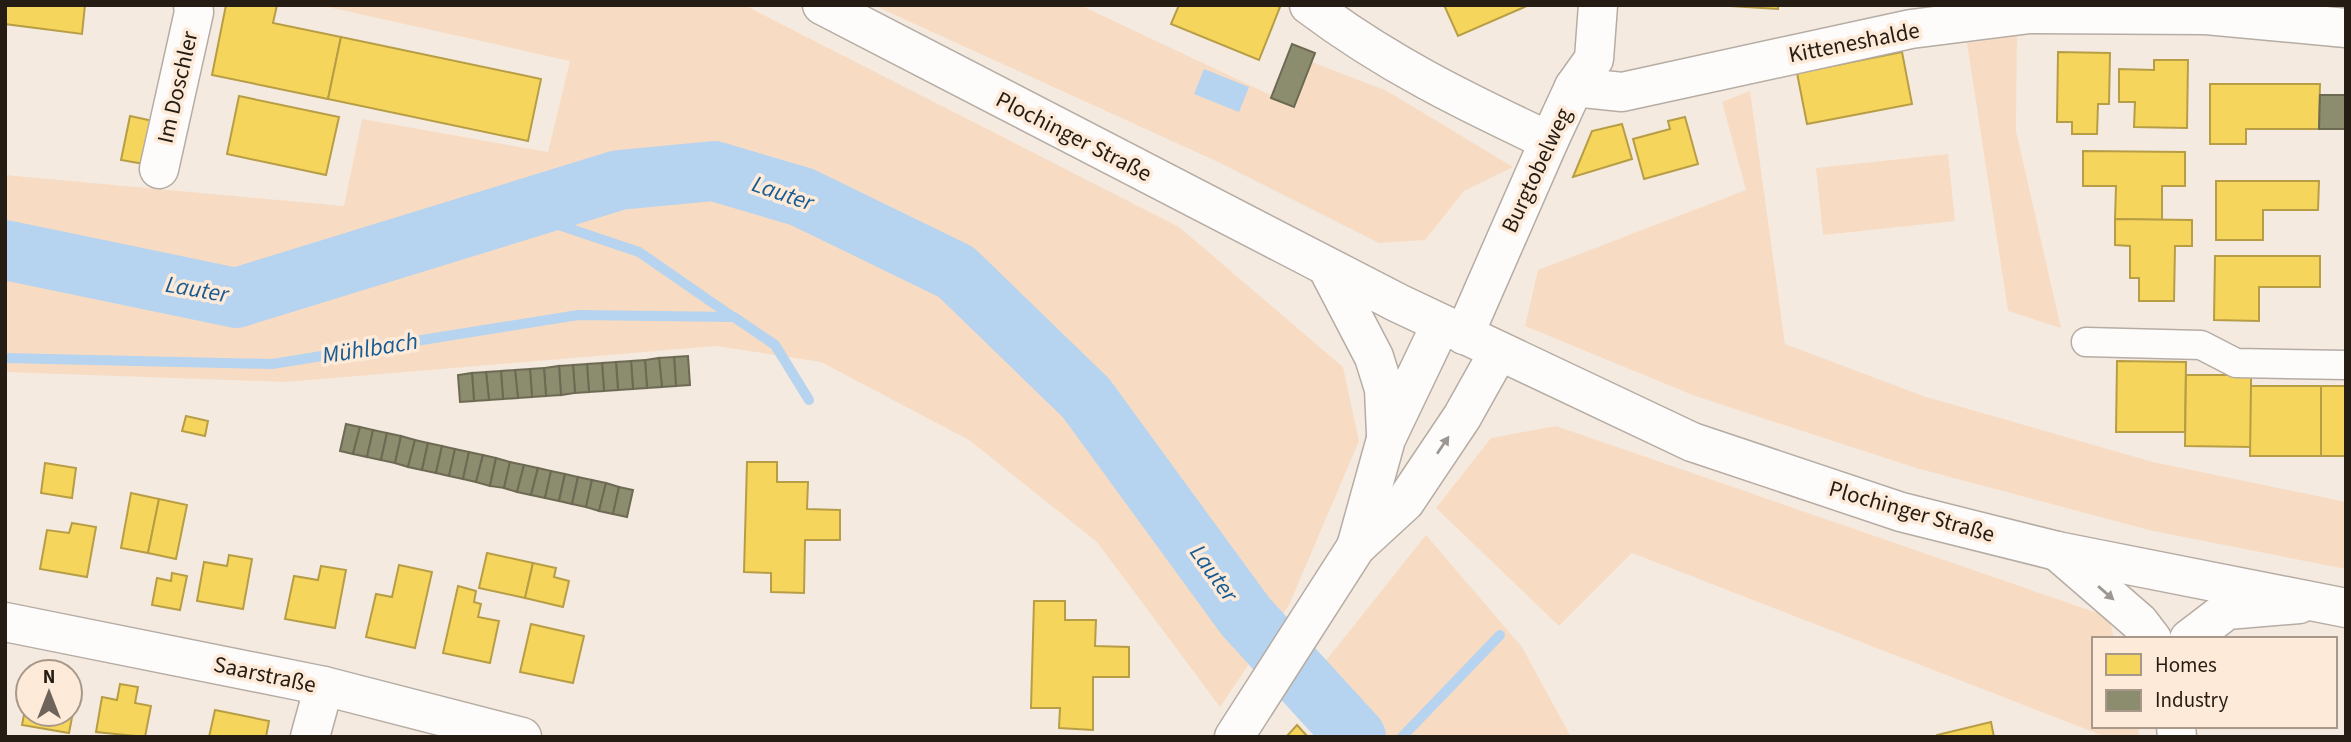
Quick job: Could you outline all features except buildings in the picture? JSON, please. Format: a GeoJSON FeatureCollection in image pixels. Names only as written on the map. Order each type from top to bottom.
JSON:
{"type":"FeatureCollection","features":[{"type":"Feature","properties":{"kind":"main road","name":"Im Doschler"},"geometry":{"type":"LineString","coordinates":[[159,169],[194,12],[193,5]]}},
{"type":"Feature","properties":{"kind":"main road","name":"Plochinger Straße"},"geometry":{"type":"LineString","coordinates":[[822,5],[1327,267],[1692,442],[1901,512],[2057,551],[2332,605]]}},
{"type":"Feature","properties":{"kind":"main road"},"geometry":{"type":"LineString","coordinates":[[1309,5],[1356,41],[1436,88],[1549,141]]}},
{"type":"Feature","properties":{"kind":"main road","name":"Burgtobelweg"},"geometry":{"type":"LineString","coordinates":[[1452,329],[1574,87],[1594,59],[1598,5]]}},
{"type":"Feature","properties":{"kind":"main road","name":"Kitteneshalde"},"geometry":{"type":"LineString","coordinates":[[1574,87],[1622,92],[1911,29],[2030,13],[2206,15],[2346,28]]}},
{"type":"Feature","properties":{"kind":"main road"},"geometry":{"type":"LineString","coordinates":[[1327,267],[1374,357],[1384,389],[1386,439]]}},
{"type":"Feature","properties":{"kind":"main road"},"geometry":{"type":"LineString","coordinates":[[1356,547],[1386,439],[1452,329]]}},
{"type":"Feature","properties":{"kind":"main road"},"geometry":{"type":"LineString","coordinates":[[1239,728],[1356,547],[1405,502],[1462,417],[1499,351]]}},
{"type":"Feature","properties":{"kind":"main road"},"geometry":{"type":"LineString","coordinates":[[2057,551],[2138,622],[2150,637]]}},
{"type":"Feature","properties":{"kind":"main road"},"geometry":{"type":"LineString","coordinates":[[2192,637],[2227,610],[2332,605]]}},
{"type":"Feature","properties":{"kind":"main road","name":"Saarstraße"},"geometry":{"type":"LineString","coordinates":[[5,622],[324,686],[522,737]]}},
{"type":"Feature","properties":{"kind":"main road"},"geometry":{"type":"LineString","coordinates":[[310,737],[324,686]]}},
{"type":"Feature","properties":{"kind":"street"},"geometry":{"type":"LineString","coordinates":[[2085,342],[2201,345],[2236,363],[2346,365]]}},
{"type":"Feature","properties":{"kind":"shaded area"},"geometry":{"type":"Polygon","coordinates":[[[319,5],[744,5],[1179,227],[1343,367],[1359,441],[1289,605],[1220,707],[1097,542],[969,440],[821,362],[716,346],[286,382],[5,372],[5,175],[344,206],[362,119],[548,152],[570,61],[319,5]]]}},
{"type":"Feature","properties":{"kind":"shaded area"},"geometry":{"type":"Polygon","coordinates":[[[873,5],[1080,5],[1279,99],[1294,55],[1387,91],[1513,167],[1464,191],[1425,240],[1379,243],[1218,162],[873,5]]]}},
{"type":"Feature","properties":{"kind":"shaded area"},"geometry":{"type":"Polygon","coordinates":[[[2017,36],[2016,131],[2061,328],[2008,311],[1967,43],[2017,36]]]}},
{"type":"Feature","properties":{"kind":"shaded area"},"geometry":{"type":"Polygon","coordinates":[[[1750,91],[1785,344],[1923,396],[2153,462],[2346,502],[2346,569],[2153,531],[1916,468],[1695,396],[1525,326],[1538,270],[1746,190],[1722,102],[1750,91]]]}},
{"type":"Feature","properties":{"kind":"shaded area"},"geometry":{"type":"Polygon","coordinates":[[[1948,154],[1955,221],[1823,235],[1816,168],[1948,154]]]}},
{"type":"Feature","properties":{"kind":"shaded area"},"geometry":{"type":"Polygon","coordinates":[[[1556,426],[2109,617],[2114,637],[2092,637],[2092,728],[2138,728],[2140,737],[2106,737],[1632,553],[1559,626],[1436,508],[1491,438],[1556,426]]]}},
{"type":"Feature","properties":{"kind":"shaded area"},"geometry":{"type":"Polygon","coordinates":[[[1426,535],[1522,647],[1571,737],[1332,737],[1296,698],[1426,535]]]}},
{"type":"Feature","properties":{"kind":"water"},"geometry":{"type":"Polygon","coordinates":[[[1204,69],[1249,87],[1239,112],[1194,94],[1204,69]]]}},
{"type":"Feature","properties":{"kind":"waterway","name":"Lauter"},"geometry":{"type":"LineString","coordinates":[[5,250],[236,298],[619,180],[714,171],[802,197],[956,272],[1086,398],[1246,617],[1356,737]]}},
{"type":"Feature","properties":{"kind":"waterway","name":"Mühlbach"},"geometry":{"type":"LineString","coordinates":[[517,211],[639,252],[733,317]]}},
{"type":"Feature","properties":{"kind":"waterway","name":"Mühlbach"},"geometry":{"type":"LineString","coordinates":[[5,358],[272,364],[578,315],[734,317],[775,345],[809,400]]}},
{"type":"Feature","properties":{"kind":"waterway"},"geometry":{"type":"LineString","coordinates":[[1402,737],[1500,635]]}}]}
